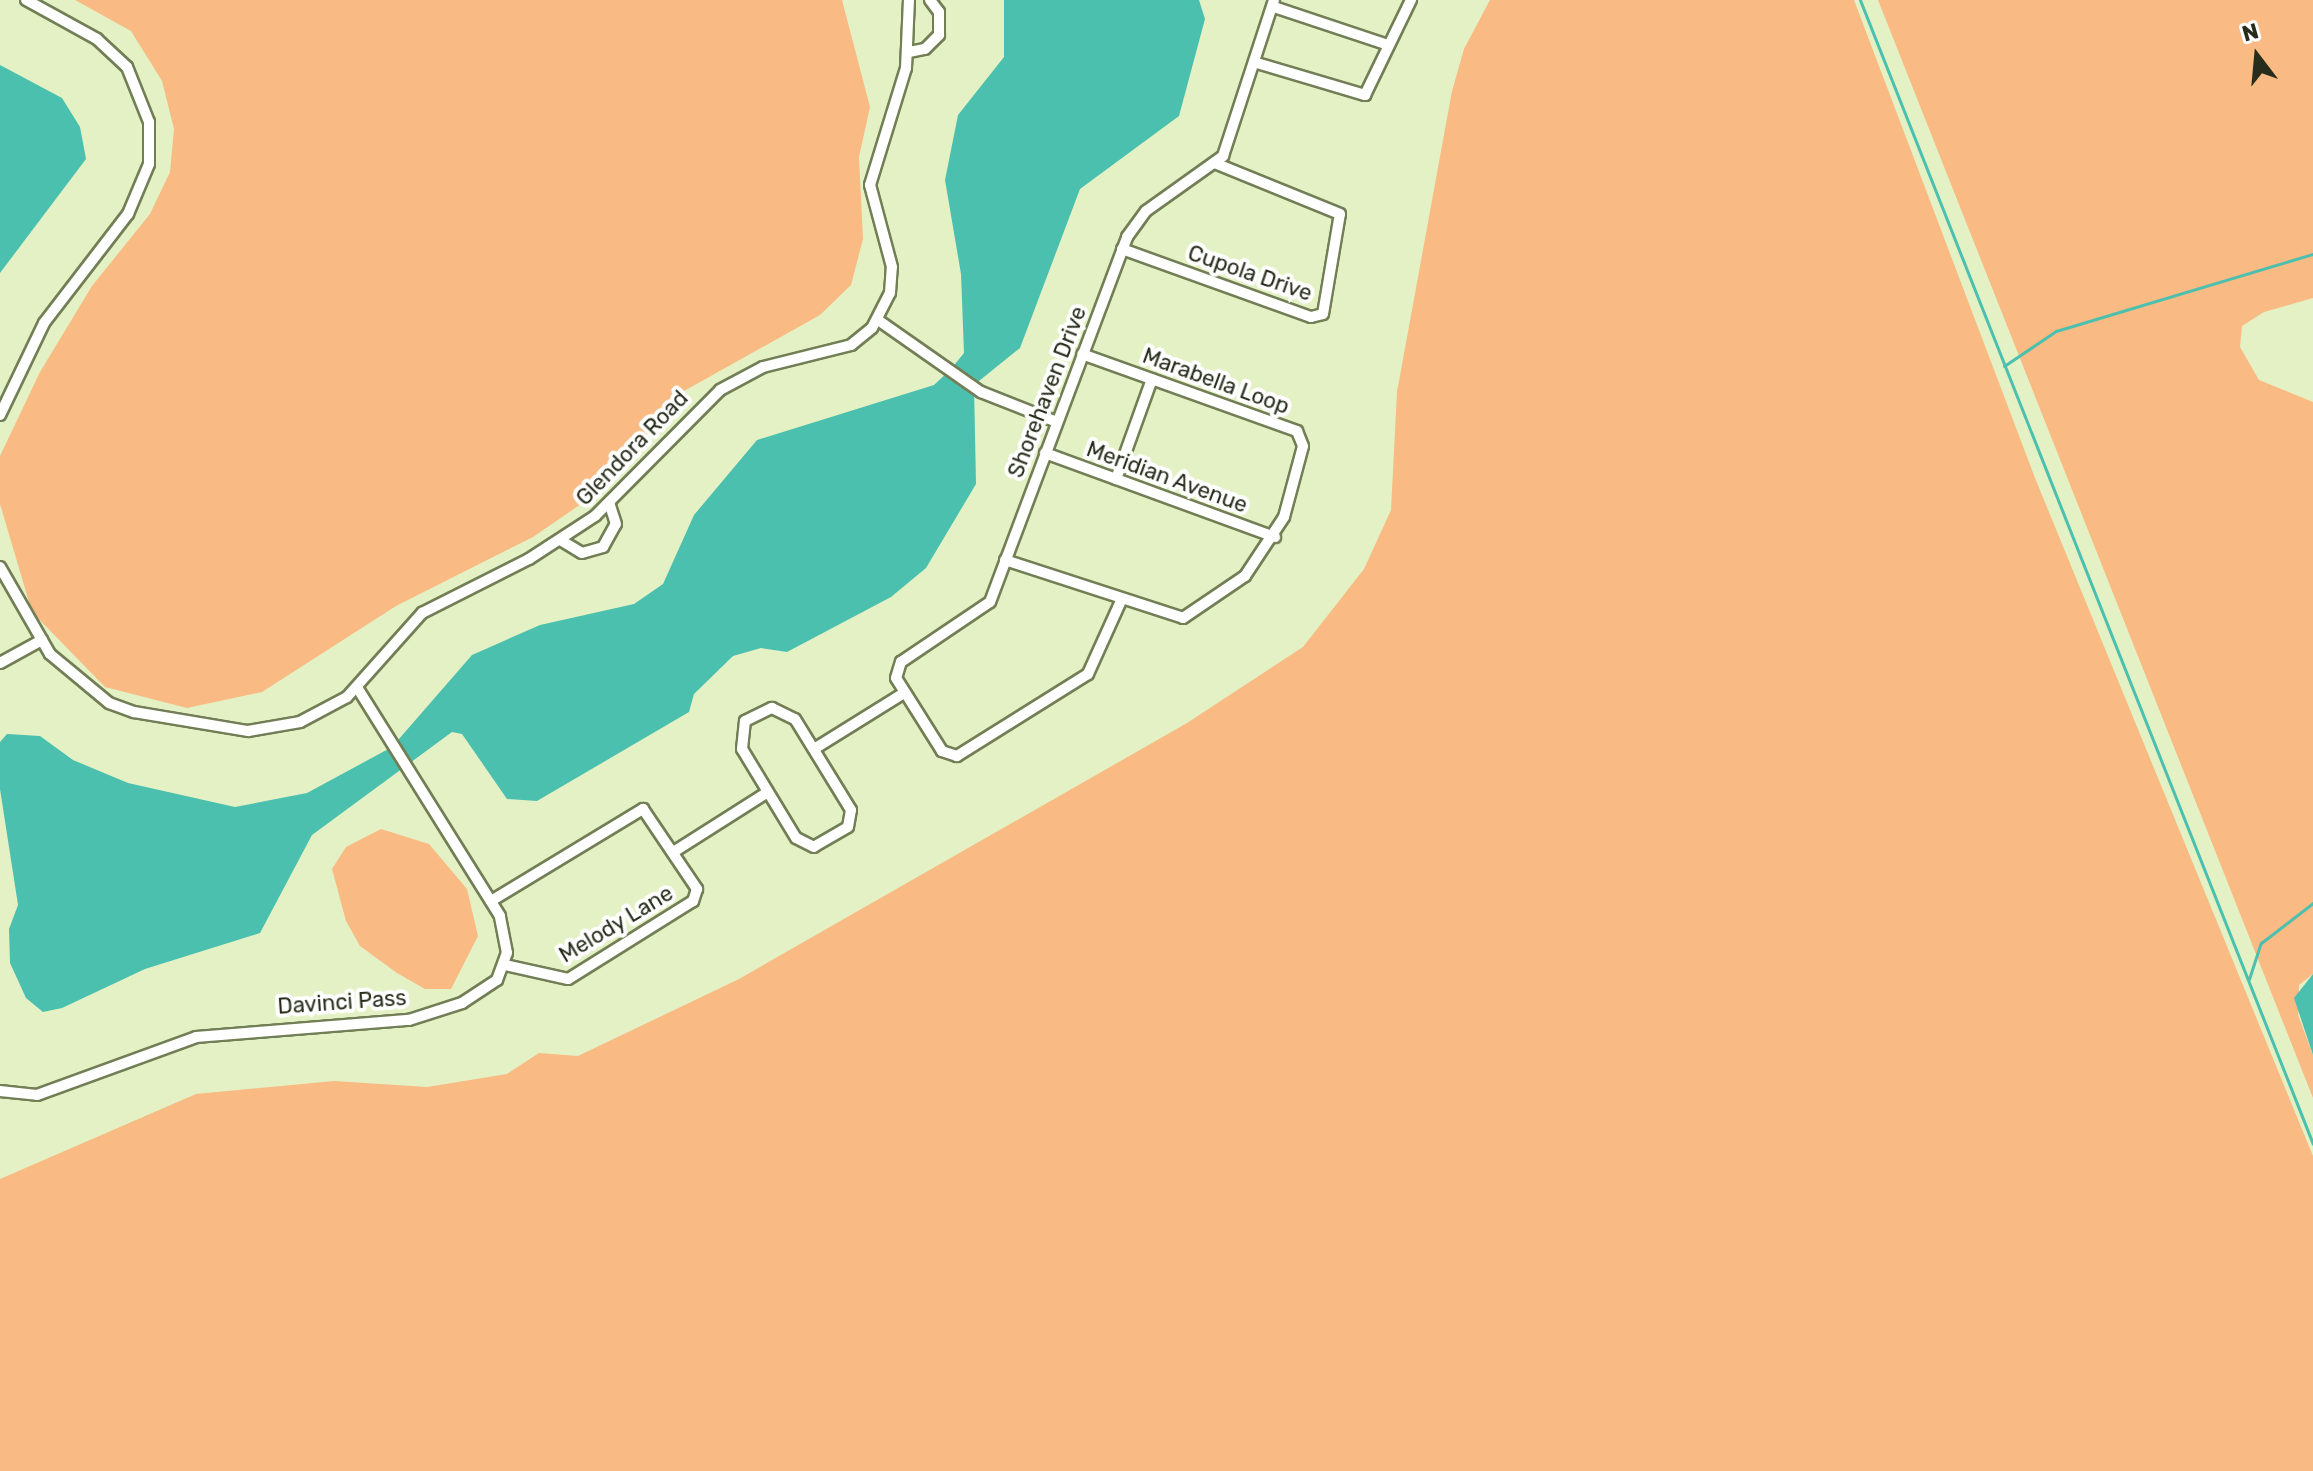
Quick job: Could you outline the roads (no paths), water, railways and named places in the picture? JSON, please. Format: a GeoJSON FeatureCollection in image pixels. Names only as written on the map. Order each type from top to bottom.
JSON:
{"type":"FeatureCollection","features":[{"type":"Feature","properties":{"kind":"street"},"geometry":{"type":"LineString","coordinates":[[0,415],[44,323],[128,214],[149,164],[149,122],[127,67],[97,39],[26,0]]}},
{"type":"Feature","properties":{"kind":"street"},"geometry":{"type":"LineString","coordinates":[[909,0],[909,52],[870,185],[892,267],[878,320],[981,392],[1057,422]]}},
{"type":"Feature","properties":{"kind":"street"},"geometry":{"type":"LineString","coordinates":[[909,52],[925,49],[939,35],[939,12],[930,0]]}},
{"type":"Feature","properties":{"kind":"street"},"geometry":{"type":"LineString","coordinates":[[1257,63],[1361,97],[1411,0]]}},
{"type":"Feature","properties":{"kind":"street"},"geometry":{"type":"LineString","coordinates":[[1217,164],[1257,63],[1274,4],[1388,45]]}},
{"type":"Feature","properties":{"kind":"street","name":"Shorehaven Drive"},"geometry":{"type":"LineString","coordinates":[[904,693],[898,665],[985,609],[1122,249],[1146,211],[1217,164]]}},
{"type":"Feature","properties":{"kind":"street","name":"Cupola Drive"},"geometry":{"type":"LineString","coordinates":[[1122,249],[1311,317],[1323,314],[1340,214],[1217,164]]}},
{"type":"Feature","properties":{"kind":"street","name":"Glendora Road"},"geometry":{"type":"LineString","coordinates":[[357,687],[381,651],[422,613],[562,541],[609,503],[720,390],[763,367],[851,345],[878,320]]}},
{"type":"Feature","properties":{"kind":"street","name":"Marabella Loop"},"geometry":{"type":"LineString","coordinates":[[1005,560],[1165,618],[1192,615],[1245,576],[1275,537],[1297,480],[1301,435],[1082,354]]}},
{"type":"Feature","properties":{"kind":"street"},"geometry":{"type":"LineString","coordinates":[[1116,479],[1152,379]]}},
{"type":"Feature","properties":{"kind":"street","name":"Meridian Avenue"},"geometry":{"type":"LineString","coordinates":[[1045,453],[1275,537]]}},
{"type":"Feature","properties":{"kind":"street"},"geometry":{"type":"LineString","coordinates":[[562,541],[582,553],[603,547],[616,524],[609,503]]}},
{"type":"Feature","properties":{"kind":"street"},"geometry":{"type":"LineString","coordinates":[[0,567],[4,584],[67,672],[109,703],[224,732],[300,722],[357,687],[491,901],[504,926],[505,965]]}},
{"type":"Feature","properties":{"kind":"street"},"geometry":{"type":"LineString","coordinates":[[814,749],[904,693],[942,751],[962,755],[1088,674],[1120,603]]}},
{"type":"Feature","properties":{"kind":"street"},"geometry":{"type":"LineString","coordinates":[[0,663],[42,640]]}},
{"type":"Feature","properties":{"kind":"street"},"geometry":{"type":"LineString","coordinates":[[767,708],[788,712],[814,749],[850,808],[848,827],[806,846],[768,792],[741,745],[749,716],[767,708]]}},
{"type":"Feature","properties":{"kind":"street"},"geometry":{"type":"LineString","coordinates":[[491,901],[639,810],[652,814],[675,851],[768,792]]}},
{"type":"Feature","properties":{"kind":"street","name":"Melody Lane"},"geometry":{"type":"LineString","coordinates":[[505,965],[568,979],[693,901],[695,882],[675,851]]}},
{"type":"Feature","properties":{"kind":"street","name":"Davinci Pass"},"geometry":{"type":"LineString","coordinates":[[0,1091],[37,1095],[196,1037],[409,1020],[485,992],[505,965]]}},
{"type":"Feature","properties":{"kind":"water"},"geometry":{"type":"Polygon","coordinates":[[[1004,0],[1199,0],[1205,19],[1179,116],[1080,189],[1020,348],[974,385],[976,484],[926,568],[891,597],[787,652],[761,648],[733,656],[694,694],[689,712],[537,801],[507,799],[462,734],[452,732],[312,835],[260,933],[145,969],[62,1008],[43,1012],[26,998],[10,963],[9,929],[18,905],[0,789],[0,742],[7,734],[40,736],[73,760],[128,783],[235,807],[307,793],[392,747],[472,655],[540,625],[634,604],[663,584],[694,515],[757,440],[934,385],[951,369],[964,353],[961,274],[945,180],[958,115],[1004,57],[1004,0]]]}},
{"type":"Feature","properties":{"kind":"water"},"geometry":{"type":"Polygon","coordinates":[[[0,65],[62,98],[80,127],[86,159],[0,273],[0,65]]]}},
{"type":"Feature","properties":{"kind":"water"},"geometry":{"type":"Polygon","coordinates":[[[2313,974],[2313,1055],[2294,998],[2313,974]]]}},
{"type":"Feature","properties":{"kind":"waterway"},"geometry":{"type":"LineString","coordinates":[[1860,0],[2313,1144]]}},
{"type":"Feature","properties":{"kind":"waterway"},"geometry":{"type":"LineString","coordinates":[[2004,366],[2056,331],[2313,254]]}},
{"type":"Feature","properties":{"kind":"waterway"},"geometry":{"type":"LineString","coordinates":[[2249,979],[2261,943],[2313,903]]}}]}
